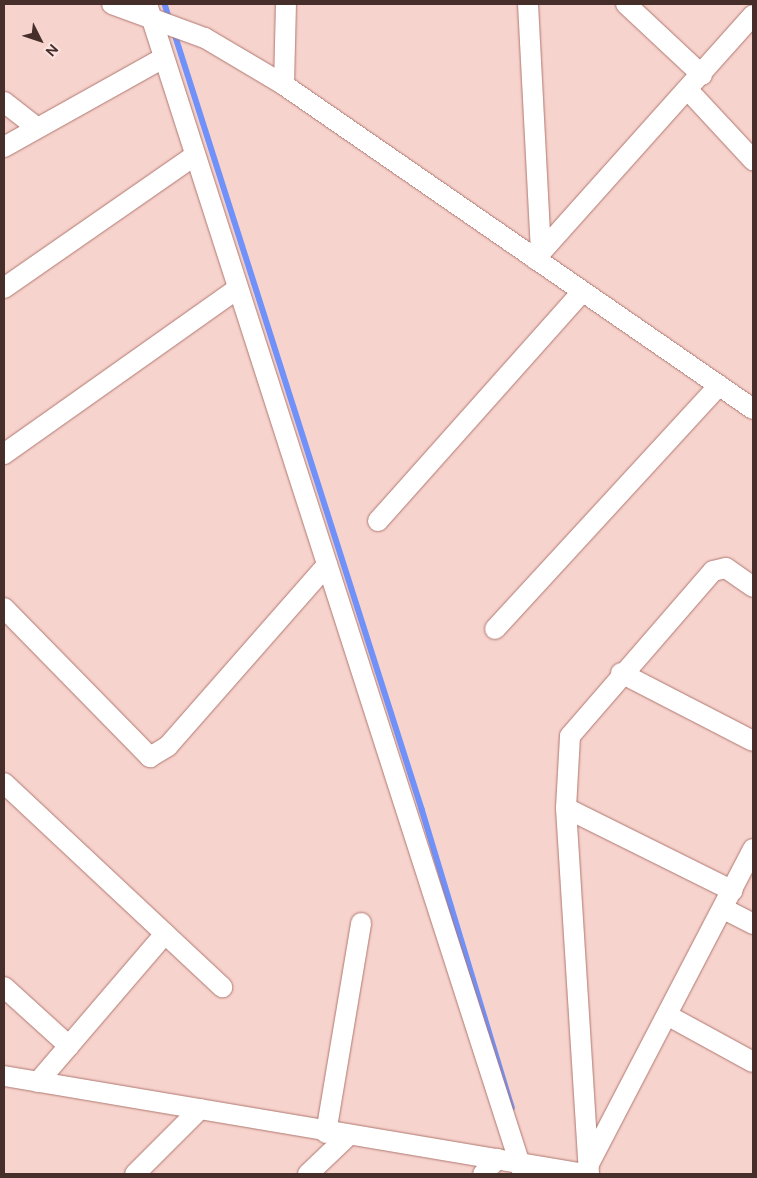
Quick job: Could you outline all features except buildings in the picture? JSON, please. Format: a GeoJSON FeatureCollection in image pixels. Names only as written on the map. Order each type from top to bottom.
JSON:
{"type":"FeatureCollection","features":[{"type":"Feature","properties":{"kind":"street"},"geometry":{"type":"LineString","coordinates":[[112,4],[156,16],[205,38],[284,85],[538,255],[581,293],[753,409]]}},
{"type":"Feature","properties":{"kind":"street"},"geometry":{"type":"LineString","coordinates":[[284,85],[286,4]]}},
{"type":"Feature","properties":{"kind":"street"},"geometry":{"type":"LineString","coordinates":[[528,4],[538,255]]}},
{"type":"Feature","properties":{"kind":"street"},"geometry":{"type":"LineString","coordinates":[[626,4],[702,75]]}},
{"type":"Feature","properties":{"kind":"street"},"geometry":{"type":"LineString","coordinates":[[538,255],[702,75],[753,15]]}},
{"type":"Feature","properties":{"kind":"street"},"geometry":{"type":"LineString","coordinates":[[156,16],[162,58],[523,1167]]}},
{"type":"Feature","properties":{"kind":"street"},"geometry":{"type":"LineString","coordinates":[[4,147],[36,127],[162,58]]}},
{"type":"Feature","properties":{"kind":"street"},"geometry":{"type":"LineString","coordinates":[[688,90],[753,160]]}},
{"type":"Feature","properties":{"kind":"street"},"geometry":{"type":"LineString","coordinates":[[4,102],[36,127]]}},
{"type":"Feature","properties":{"kind":"street"},"geometry":{"type":"LineString","coordinates":[[4,288],[194,156]]}},
{"type":"Feature","properties":{"kind":"street"},"geometry":{"type":"LineString","coordinates":[[4,454],[237,289]]}},
{"type":"Feature","properties":{"kind":"street"},"geometry":{"type":"LineString","coordinates":[[378,521],[581,293]]}},
{"type":"Feature","properties":{"kind":"street"},"geometry":{"type":"LineString","coordinates":[[494,629],[719,385]]}},
{"type":"Feature","properties":{"kind":"street"},"geometry":{"type":"LineString","coordinates":[[4,608],[150,757],[168,746],[327,565]]}},
{"type":"Feature","properties":{"kind":"street"},"geometry":{"type":"LineString","coordinates":[[587,1171],[566,808],[570,736],[621,674],[719,567],[753,587]]}},
{"type":"Feature","properties":{"kind":"street"},"geometry":{"type":"LineString","coordinates":[[621,674],[753,741]]}},
{"type":"Feature","properties":{"kind":"street"},"geometry":{"type":"LineString","coordinates":[[4,783],[222,987]]}},
{"type":"Feature","properties":{"kind":"street"},"geometry":{"type":"LineString","coordinates":[[566,808],[729,900],[753,924]]}},
{"type":"Feature","properties":{"kind":"street"},"geometry":{"type":"LineString","coordinates":[[587,1171],[667,1015],[729,900],[753,849]]}},
{"type":"Feature","properties":{"kind":"street"},"geometry":{"type":"LineString","coordinates":[[326,1133],[361,923]]}},
{"type":"Feature","properties":{"kind":"street"},"geometry":{"type":"LineString","coordinates":[[38,1082],[165,934]]}},
{"type":"Feature","properties":{"kind":"street"},"geometry":{"type":"LineString","coordinates":[[4,987],[69,1046]]}},
{"type":"Feature","properties":{"kind":"street"},"geometry":{"type":"LineString","coordinates":[[667,1015],[753,1062]]}},
{"type":"Feature","properties":{"kind":"street"},"geometry":{"type":"LineString","coordinates":[[4,1076],[200,1109],[347,1137],[497,1159],[523,1167],[587,1171]]}},
{"type":"Feature","properties":{"kind":"street"},"geometry":{"type":"LineString","coordinates":[[135,1174],[200,1109]]}},
{"type":"Feature","properties":{"kind":"street"},"geometry":{"type":"LineString","coordinates":[[308,1174],[347,1137]]}},
{"type":"Feature","properties":{"kind":"street"},"geometry":{"type":"LineString","coordinates":[[483,1174],[497,1159]]}},
{"type":"Feature","properties":{"kind":"waterway"},"geometry":{"type":"LineString","coordinates":[[165,4],[170,20]]}},
{"type":"Feature","properties":{"kind":"waterway"},"geometry":{"type":"LineString","coordinates":[[174,31],[422,809],[512,1108]]}}]}
